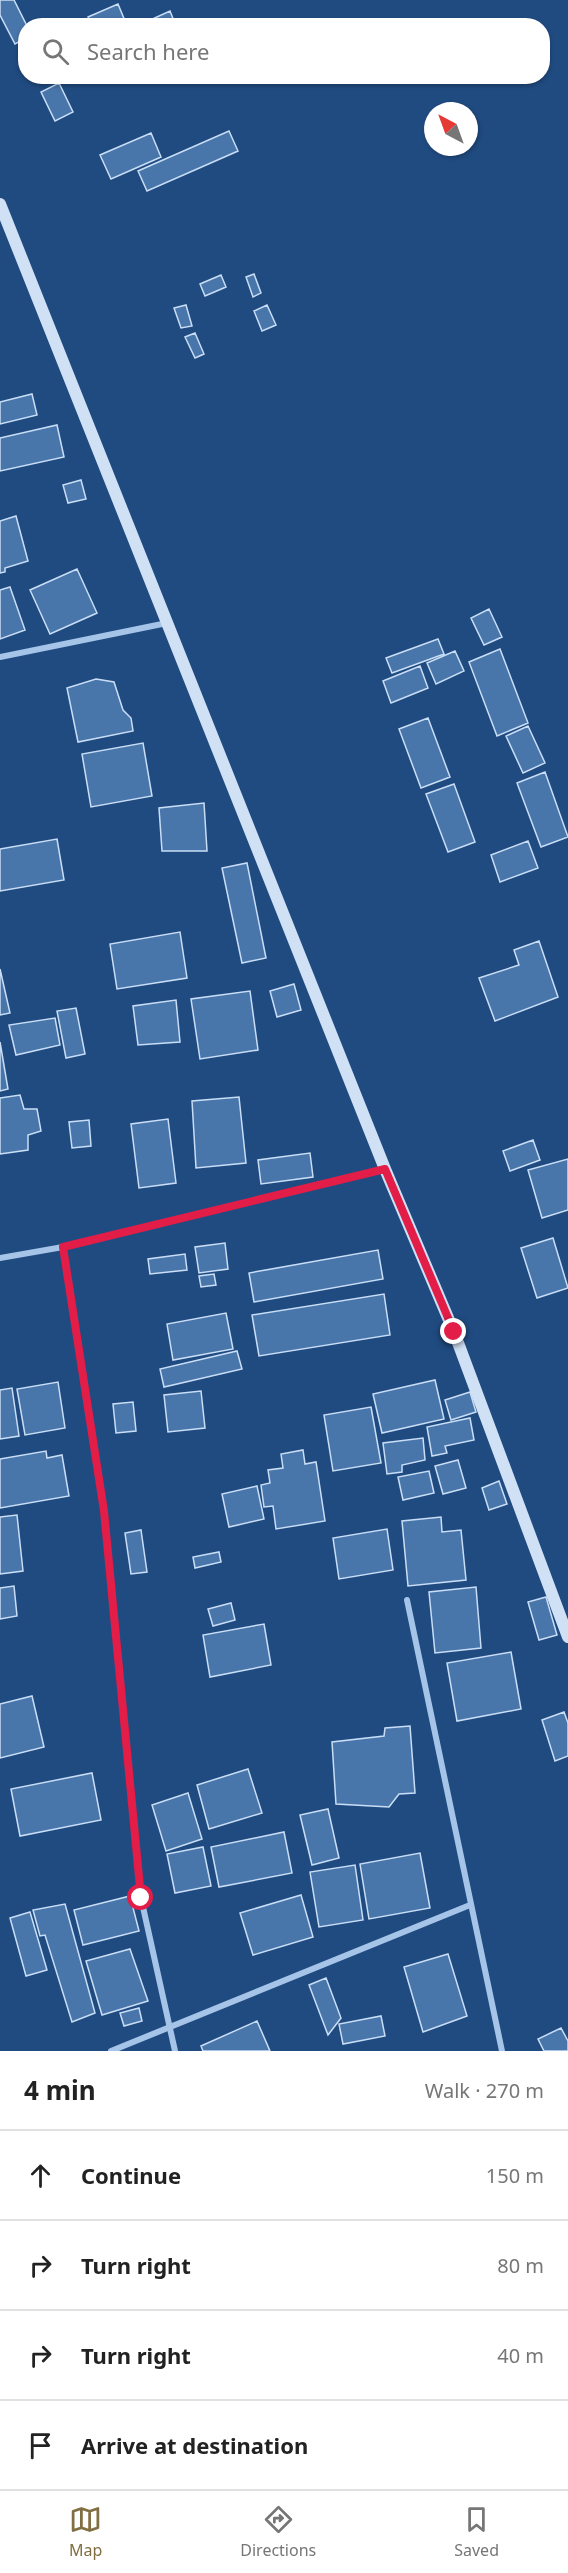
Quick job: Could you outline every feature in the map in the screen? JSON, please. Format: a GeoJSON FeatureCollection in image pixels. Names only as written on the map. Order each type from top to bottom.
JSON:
{"type":"FeatureCollection","features":[{"type":"Feature","properties":{"kind":"street"},"geometry":{"type":"LineString","coordinates":[[0,204],[385,1169],[454,1332],[568,1636]]}},
{"type":"Feature","properties":{"kind":"street"},"geometry":{"type":"LineString","coordinates":[[0,657],[167,623]]}},
{"type":"Feature","properties":{"kind":"street"},"geometry":{"type":"LineString","coordinates":[[0,1258],[63,1247],[385,1169]]}},
{"type":"Feature","properties":{"kind":"street"},"geometry":{"type":"LineString","coordinates":[[63,1247],[104,1511],[141,1898],[175,2051]]}},
{"type":"Feature","properties":{"kind":"street"},"geometry":{"type":"LineString","coordinates":[[407,1600],[502,2051]]}},
{"type":"Feature","properties":{"kind":"street"},"geometry":{"type":"LineString","coordinates":[[111,2051],[470,1905]]}},
{"type":"Feature","properties":{"kind":"building"},"geometry":{"type":"Polygon","coordinates":[[[0,0],[14,0],[23,18],[18,18],[18,42],[15,44],[0,15],[0,0]]]}},
{"type":"Feature","properties":{"kind":"building"},"geometry":{"type":"Polygon","coordinates":[[[118,4],[124,18],[88,18],[118,4]]]}},
{"type":"Feature","properties":{"kind":"building"},"geometry":{"type":"Polygon","coordinates":[[[170,11],[173,18],[155,18],[170,11]]]}},
{"type":"Feature","properties":{"kind":"building"},"geometry":{"type":"Polygon","coordinates":[[[59,84],[73,112],[55,121],[41,92],[59,84]]]}},
{"type":"Feature","properties":{"kind":"building"},"geometry":{"type":"Polygon","coordinates":[[[229,131],[238,151],[147,191],[138,171],[229,131]]]}},
{"type":"Feature","properties":{"kind":"building"},"geometry":{"type":"Polygon","coordinates":[[[151,133],[161,157],[111,179],[100,155],[151,133]]]}},
{"type":"Feature","properties":{"kind":"building"},"geometry":{"type":"Polygon","coordinates":[[[254,274],[261,293],[253,297],[246,277],[254,274]]]}},
{"type":"Feature","properties":{"kind":"building"},"geometry":{"type":"Polygon","coordinates":[[[221,275],[226,287],[205,296],[200,284],[221,275]]]}},
{"type":"Feature","properties":{"kind":"building"},"geometry":{"type":"Polygon","coordinates":[[[186,305],[192,326],[181,328],[174,308],[186,305]]]}},
{"type":"Feature","properties":{"kind":"building"},"geometry":{"type":"Polygon","coordinates":[[[267,305],[276,325],[262,331],[254,311],[267,305]]]}},
{"type":"Feature","properties":{"kind":"building"},"geometry":{"type":"Polygon","coordinates":[[[195,333],[204,354],[195,358],[185,337],[195,333]]]}},
{"type":"Feature","properties":{"kind":"building"},"geometry":{"type":"Polygon","coordinates":[[[32,394],[37,415],[0,424],[0,402],[32,394]]]}},
{"type":"Feature","properties":{"kind":"building"},"geometry":{"type":"Polygon","coordinates":[[[57,425],[64,457],[0,471],[0,438],[57,425]]]}},
{"type":"Feature","properties":{"kind":"building"},"geometry":{"type":"Polygon","coordinates":[[[81,480],[86,499],[68,503],[63,485],[81,480]]]}},
{"type":"Feature","properties":{"kind":"building"},"geometry":{"type":"Polygon","coordinates":[[[16,516],[28,561],[5,568],[5,572],[0,573],[0,521],[16,516]]]}},
{"type":"Feature","properties":{"kind":"building"},"geometry":{"type":"Polygon","coordinates":[[[77,569],[97,613],[50,634],[30,590],[77,569]]]}},
{"type":"Feature","properties":{"kind":"building"},"geometry":{"type":"Polygon","coordinates":[[[10,587],[25,630],[0,639],[0,590],[10,587]]]}},
{"type":"Feature","properties":{"kind":"building"},"geometry":{"type":"Polygon","coordinates":[[[489,609],[502,637],[484,645],[471,618],[489,609]]]}},
{"type":"Feature","properties":{"kind":"building"},"geometry":{"type":"Polygon","coordinates":[[[438,639],[444,654],[392,673],[386,658],[438,639]]]}},
{"type":"Feature","properties":{"kind":"building"},"geometry":{"type":"Polygon","coordinates":[[[500,649],[528,723],[497,736],[469,662],[500,649]]]}},
{"type":"Feature","properties":{"kind":"building"},"geometry":{"type":"Polygon","coordinates":[[[455,651],[464,671],[436,684],[427,663],[455,651]]]}},
{"type":"Feature","properties":{"kind":"building"},"geometry":{"type":"Polygon","coordinates":[[[420,666],[428,688],[391,703],[383,681],[420,666]]]}},
{"type":"Feature","properties":{"kind":"building"},"geometry":{"type":"Polygon","coordinates":[[[96,679],[114,682],[123,710],[131,718],[133,731],[78,742],[67,688],[96,679]]]}},
{"type":"Feature","properties":{"kind":"building"},"geometry":{"type":"Polygon","coordinates":[[[428,718],[450,777],[421,788],[399,729],[428,718]]]}},
{"type":"Feature","properties":{"kind":"building"},"geometry":{"type":"Polygon","coordinates":[[[528,726],[545,763],[523,773],[506,736],[528,726]]]}},
{"type":"Feature","properties":{"kind":"building"},"geometry":{"type":"Polygon","coordinates":[[[143,743],[152,796],[91,807],[82,754],[143,743]]]}},
{"type":"Feature","properties":{"kind":"building"},"geometry":{"type":"Polygon","coordinates":[[[545,772],[568,837],[541,847],[517,783],[545,772]]]}},
{"type":"Feature","properties":{"kind":"building"},"geometry":{"type":"Polygon","coordinates":[[[454,784],[475,842],[448,852],[426,794],[454,784]]]}},
{"type":"Feature","properties":{"kind":"building"},"geometry":{"type":"Polygon","coordinates":[[[204,803],[207,851],[162,851],[159,808],[204,803]]]}},
{"type":"Feature","properties":{"kind":"building"},"geometry":{"type":"Polygon","coordinates":[[[57,839],[64,880],[0,891],[0,849],[57,839]]]}},
{"type":"Feature","properties":{"kind":"building"},"geometry":{"type":"Polygon","coordinates":[[[528,841],[538,868],[500,882],[491,855],[528,841]]]}},
{"type":"Feature","properties":{"kind":"building"},"geometry":{"type":"Polygon","coordinates":[[[247,863],[266,958],[242,963],[222,868],[247,863]]]}},
{"type":"Feature","properties":{"kind":"building"},"geometry":{"type":"Polygon","coordinates":[[[180,932],[187,978],[117,989],[110,944],[180,932]]]}},
{"type":"Feature","properties":{"kind":"building"},"geometry":{"type":"Polygon","coordinates":[[[539,941],[558,997],[495,1021],[479,978],[519,965],[514,950],[539,941]]]}},
{"type":"Feature","properties":{"kind":"building"},"geometry":{"type":"Polygon","coordinates":[[[0,969],[10,1013],[0,1015],[0,969]]]}},
{"type":"Feature","properties":{"kind":"building"},"geometry":{"type":"Polygon","coordinates":[[[294,984],[301,1010],[277,1017],[270,991],[294,984]]]}},
{"type":"Feature","properties":{"kind":"building"},"geometry":{"type":"Polygon","coordinates":[[[250,991],[258,1050],[200,1059],[191,999],[250,991]]]}},
{"type":"Feature","properties":{"kind":"building"},"geometry":{"type":"Polygon","coordinates":[[[176,1000],[180,1042],[138,1045],[133,1006],[176,1000]]]}},
{"type":"Feature","properties":{"kind":"building"},"geometry":{"type":"Polygon","coordinates":[[[76,1008],[85,1054],[66,1058],[57,1011],[76,1008]]]}},
{"type":"Feature","properties":{"kind":"building"},"geometry":{"type":"Polygon","coordinates":[[[55,1018],[60,1045],[16,1055],[9,1025],[55,1018]]]}},
{"type":"Feature","properties":{"kind":"building"},"geometry":{"type":"Polygon","coordinates":[[[0,1042],[8,1089],[0,1091],[0,1042]]]}},
{"type":"Feature","properties":{"kind":"building"},"geometry":{"type":"Polygon","coordinates":[[[20,1095],[24,1109],[37,1109],[41,1131],[28,1135],[28,1150],[0,1154],[0,1098],[20,1095]]]}},
{"type":"Feature","properties":{"kind":"building"},"geometry":{"type":"Polygon","coordinates":[[[239,1097],[246,1163],[196,1168],[192,1101],[239,1097]]]}},
{"type":"Feature","properties":{"kind":"building"},"geometry":{"type":"Polygon","coordinates":[[[168,1119],[176,1183],[139,1188],[131,1124],[168,1119]]]}},
{"type":"Feature","properties":{"kind":"building"},"geometry":{"type":"Polygon","coordinates":[[[89,1120],[91,1146],[72,1148],[69,1122],[89,1120]]]}},
{"type":"Feature","properties":{"kind":"building"},"geometry":{"type":"Polygon","coordinates":[[[533,1140],[540,1160],[510,1171],[503,1151],[533,1140]]]}},
{"type":"Feature","properties":{"kind":"building"},"geometry":{"type":"Polygon","coordinates":[[[310,1153],[313,1177],[261,1184],[258,1160],[310,1153]]]}},
{"type":"Feature","properties":{"kind":"building"},"geometry":{"type":"Polygon","coordinates":[[[568,1159],[568,1210],[542,1218],[528,1170],[568,1159]]]}},
{"type":"Feature","properties":{"kind":"building"},"geometry":{"type":"Polygon","coordinates":[[[553,1238],[568,1288],[537,1298],[521,1248],[553,1238]]]}},
{"type":"Feature","properties":{"kind":"building"},"geometry":{"type":"Polygon","coordinates":[[[225,1243],[228,1269],[199,1273],[195,1247],[225,1243]]]}},
{"type":"Feature","properties":{"kind":"building"},"geometry":{"type":"Polygon","coordinates":[[[378,1250],[383,1279],[254,1302],[249,1273],[378,1250]]]}},
{"type":"Feature","properties":{"kind":"building"},"geometry":{"type":"Polygon","coordinates":[[[185,1254],[187,1270],[150,1274],[148,1259],[185,1254]]]}},
{"type":"Feature","properties":{"kind":"building"},"geometry":{"type":"Polygon","coordinates":[[[214,1274],[216,1285],[201,1287],[199,1276],[214,1274]]]}},
{"type":"Feature","properties":{"kind":"building"},"geometry":{"type":"Polygon","coordinates":[[[384,1294],[390,1335],[259,1356],[252,1315],[384,1294]]]}},
{"type":"Feature","properties":{"kind":"building"},"geometry":{"type":"Polygon","coordinates":[[[226,1313],[233,1349],[173,1360],[167,1324],[226,1313]]]}},
{"type":"Feature","properties":{"kind":"building"},"geometry":{"type":"Polygon","coordinates":[[[237,1351],[242,1369],[164,1387],[160,1369],[237,1351]]]}},
{"type":"Feature","properties":{"kind":"building"},"geometry":{"type":"Polygon","coordinates":[[[435,1380],[444,1419],[382,1433],[373,1394],[435,1380]]]}},
{"type":"Feature","properties":{"kind":"building"},"geometry":{"type":"Polygon","coordinates":[[[58,1382],[65,1428],[25,1435],[17,1389],[58,1382]]]}},
{"type":"Feature","properties":{"kind":"building"},"geometry":{"type":"Polygon","coordinates":[[[12,1388],[19,1436],[0,1439],[0,1390],[12,1388]]]}},
{"type":"Feature","properties":{"kind":"building"},"geometry":{"type":"Polygon","coordinates":[[[201,1391],[205,1428],[168,1432],[164,1395],[201,1391]]]}},
{"type":"Feature","properties":{"kind":"building"},"geometry":{"type":"Polygon","coordinates":[[[470,1392],[476,1412],[451,1420],[445,1400],[470,1392]]]}},
{"type":"Feature","properties":{"kind":"building"},"geometry":{"type":"Polygon","coordinates":[[[133,1402],[136,1431],[116,1433],[113,1404],[133,1402]]]}},
{"type":"Feature","properties":{"kind":"building"},"geometry":{"type":"Polygon","coordinates":[[[371,1407],[381,1463],[333,1471],[324,1415],[371,1407]]]}},
{"type":"Feature","properties":{"kind":"building"},"geometry":{"type":"Polygon","coordinates":[[[470,1418],[474,1440],[445,1446],[447,1453],[432,1456],[427,1427],[470,1418]]]}},
{"type":"Feature","properties":{"kind":"building"},"geometry":{"type":"Polygon","coordinates":[[[423,1438],[425,1460],[402,1465],[402,1472],[387,1474],[383,1443],[423,1438]]]}},
{"type":"Feature","properties":{"kind":"building"},"geometry":{"type":"Polygon","coordinates":[[[303,1450],[305,1464],[316,1462],[325,1521],[276,1529],[273,1506],[264,1507],[261,1485],[270,1483],[268,1470],[283,1468],[281,1454],[303,1450]]]}},
{"type":"Feature","properties":{"kind":"building"},"geometry":{"type":"Polygon","coordinates":[[[46,1451],[47,1458],[62,1455],[69,1496],[0,1508],[0,1459],[46,1451]]]}},
{"type":"Feature","properties":{"kind":"building"},"geometry":{"type":"Polygon","coordinates":[[[458,1460],[466,1488],[443,1494],[435,1466],[458,1460]]]}},
{"type":"Feature","properties":{"kind":"building"},"geometry":{"type":"Polygon","coordinates":[[[429,1471],[434,1493],[403,1500],[398,1477],[429,1471]]]}},
{"type":"Feature","properties":{"kind":"building"},"geometry":{"type":"Polygon","coordinates":[[[499,1481],[507,1504],[489,1510],[482,1488],[499,1481]]]}},
{"type":"Feature","properties":{"kind":"building"},"geometry":{"type":"Polygon","coordinates":[[[257,1486],[264,1519],[229,1527],[222,1494],[257,1486]]]}},
{"type":"Feature","properties":{"kind":"building"},"geometry":{"type":"Polygon","coordinates":[[[17,1515],[23,1571],[0,1574],[0,1517],[17,1515]]]}},
{"type":"Feature","properties":{"kind":"building"},"geometry":{"type":"Polygon","coordinates":[[[441,1517],[442,1532],[461,1530],[466,1580],[408,1586],[402,1521],[441,1517]]]}},
{"type":"Feature","properties":{"kind":"building"},"geometry":{"type":"Polygon","coordinates":[[[387,1529],[393,1570],[339,1579],[333,1538],[387,1529]]]}},
{"type":"Feature","properties":{"kind":"building"},"geometry":{"type":"Polygon","coordinates":[[[141,1530],[147,1572],[131,1574],[125,1533],[141,1530]]]}},
{"type":"Feature","properties":{"kind":"building"},"geometry":{"type":"Polygon","coordinates":[[[219,1552],[221,1562],[195,1568],[193,1557],[219,1552]]]}},
{"type":"Feature","properties":{"kind":"building"},"geometry":{"type":"Polygon","coordinates":[[[14,1586],[17,1616],[0,1619],[0,1588],[14,1586]]]}},
{"type":"Feature","properties":{"kind":"building"},"geometry":{"type":"Polygon","coordinates":[[[476,1587],[481,1648],[435,1653],[429,1592],[476,1587]]]}},
{"type":"Feature","properties":{"kind":"building"},"geometry":{"type":"Polygon","coordinates":[[[546,1597],[557,1635],[539,1640],[528,1602],[546,1597]]]}},
{"type":"Feature","properties":{"kind":"building"},"geometry":{"type":"Polygon","coordinates":[[[231,1603],[235,1620],[213,1626],[208,1609],[231,1603]]]}},
{"type":"Feature","properties":{"kind":"building"},"geometry":{"type":"Polygon","coordinates":[[[264,1624],[271,1665],[210,1677],[203,1635],[264,1624]]]}},
{"type":"Feature","properties":{"kind":"building"},"geometry":{"type":"Polygon","coordinates":[[[511,1652],[521,1709],[457,1721],[447,1663],[511,1652]]]}},
{"type":"Feature","properties":{"kind":"building"},"geometry":{"type":"Polygon","coordinates":[[[32,1696],[44,1747],[0,1758],[0,1704],[32,1696]]]}},
{"type":"Feature","properties":{"kind":"building"},"geometry":{"type":"Polygon","coordinates":[[[564,1712],[568,1723],[568,1756],[555,1761],[542,1720],[564,1712]]]}},
{"type":"Feature","properties":{"kind":"building"},"geometry":{"type":"Polygon","coordinates":[[[410,1726],[415,1793],[399,1794],[389,1807],[336,1804],[332,1742],[384,1736],[385,1728],[410,1726]]]}},
{"type":"Feature","properties":{"kind":"building"},"geometry":{"type":"Polygon","coordinates":[[[248,1769],[262,1813],[209,1829],[197,1785],[248,1769]]]}},
{"type":"Feature","properties":{"kind":"building"},"geometry":{"type":"Polygon","coordinates":[[[92,1773],[101,1820],[20,1836],[11,1789],[92,1773]]]}},
{"type":"Feature","properties":{"kind":"building"},"geometry":{"type":"Polygon","coordinates":[[[188,1793],[202,1839],[166,1851],[152,1805],[188,1793]]]}},
{"type":"Feature","properties":{"kind":"building"},"geometry":{"type":"Polygon","coordinates":[[[328,1809],[339,1858],[312,1865],[300,1815],[328,1809]]]}},
{"type":"Feature","properties":{"kind":"building"},"geometry":{"type":"Polygon","coordinates":[[[284,1832],[292,1873],[219,1887],[211,1847],[284,1832]]]}},
{"type":"Feature","properties":{"kind":"building"},"geometry":{"type":"Polygon","coordinates":[[[203,1847],[211,1886],[175,1893],[167,1854],[203,1847]]]}},
{"type":"Feature","properties":{"kind":"building"},"geometry":{"type":"Polygon","coordinates":[[[420,1853],[430,1908],[369,1919],[360,1864],[420,1853]]]}},
{"type":"Feature","properties":{"kind":"building"},"geometry":{"type":"Polygon","coordinates":[[[355,1865],[363,1920],[319,1927],[310,1872],[355,1865]]]}},
{"type":"Feature","properties":{"kind":"building"},"geometry":{"type":"Polygon","coordinates":[[[301,1895],[313,1937],[253,1955],[240,1913],[301,1895]]]}},
{"type":"Feature","properties":{"kind":"building"},"geometry":{"type":"Polygon","coordinates":[[[130,1896],[139,1931],[83,1945],[74,1910],[130,1896]]]}},
{"type":"Feature","properties":{"kind":"building"},"geometry":{"type":"Polygon","coordinates":[[[65,1904],[95,2013],[72,2022],[45,1935],[40,1936],[33,1910],[65,1904]]]}},
{"type":"Feature","properties":{"kind":"building"},"geometry":{"type":"Polygon","coordinates":[[[30,1912],[47,1970],[26,1976],[10,1918],[30,1912]]]}},
{"type":"Feature","properties":{"kind":"building"},"geometry":{"type":"Polygon","coordinates":[[[130,1949],[148,2001],[102,2015],[86,1961],[130,1949]]]}},
{"type":"Feature","properties":{"kind":"building"},"geometry":{"type":"Polygon","coordinates":[[[448,1954],[467,2016],[423,2032],[404,1967],[448,1954]]]}},
{"type":"Feature","properties":{"kind":"building"},"geometry":{"type":"Polygon","coordinates":[[[326,1978],[341,2018],[328,2035],[309,1985],[326,1978]]]}},
{"type":"Feature","properties":{"kind":"building"},"geometry":{"type":"Polygon","coordinates":[[[139,2008],[142,2021],[124,2026],[120,2013],[139,2008]]]}},
{"type":"Feature","properties":{"kind":"building"},"geometry":{"type":"Polygon","coordinates":[[[381,2016],[385,2036],[343,2044],[339,2024],[381,2016]]]}},
{"type":"Feature","properties":{"kind":"building"},"geometry":{"type":"Polygon","coordinates":[[[257,2021],[270,2051],[203,2051],[201,2046],[257,2021]]]}},
{"type":"Feature","properties":{"kind":"building"},"geometry":{"type":"Polygon","coordinates":[[[561,2028],[568,2041],[568,2051],[544,2051],[538,2039],[561,2028]]]}},
{"type":"Feature","properties":{"kind":"route"},"geometry":{"type":"LineString","coordinates":[[141,1898],[104,1511],[63,1247],[385,1169],[454,1332]]}}]}
